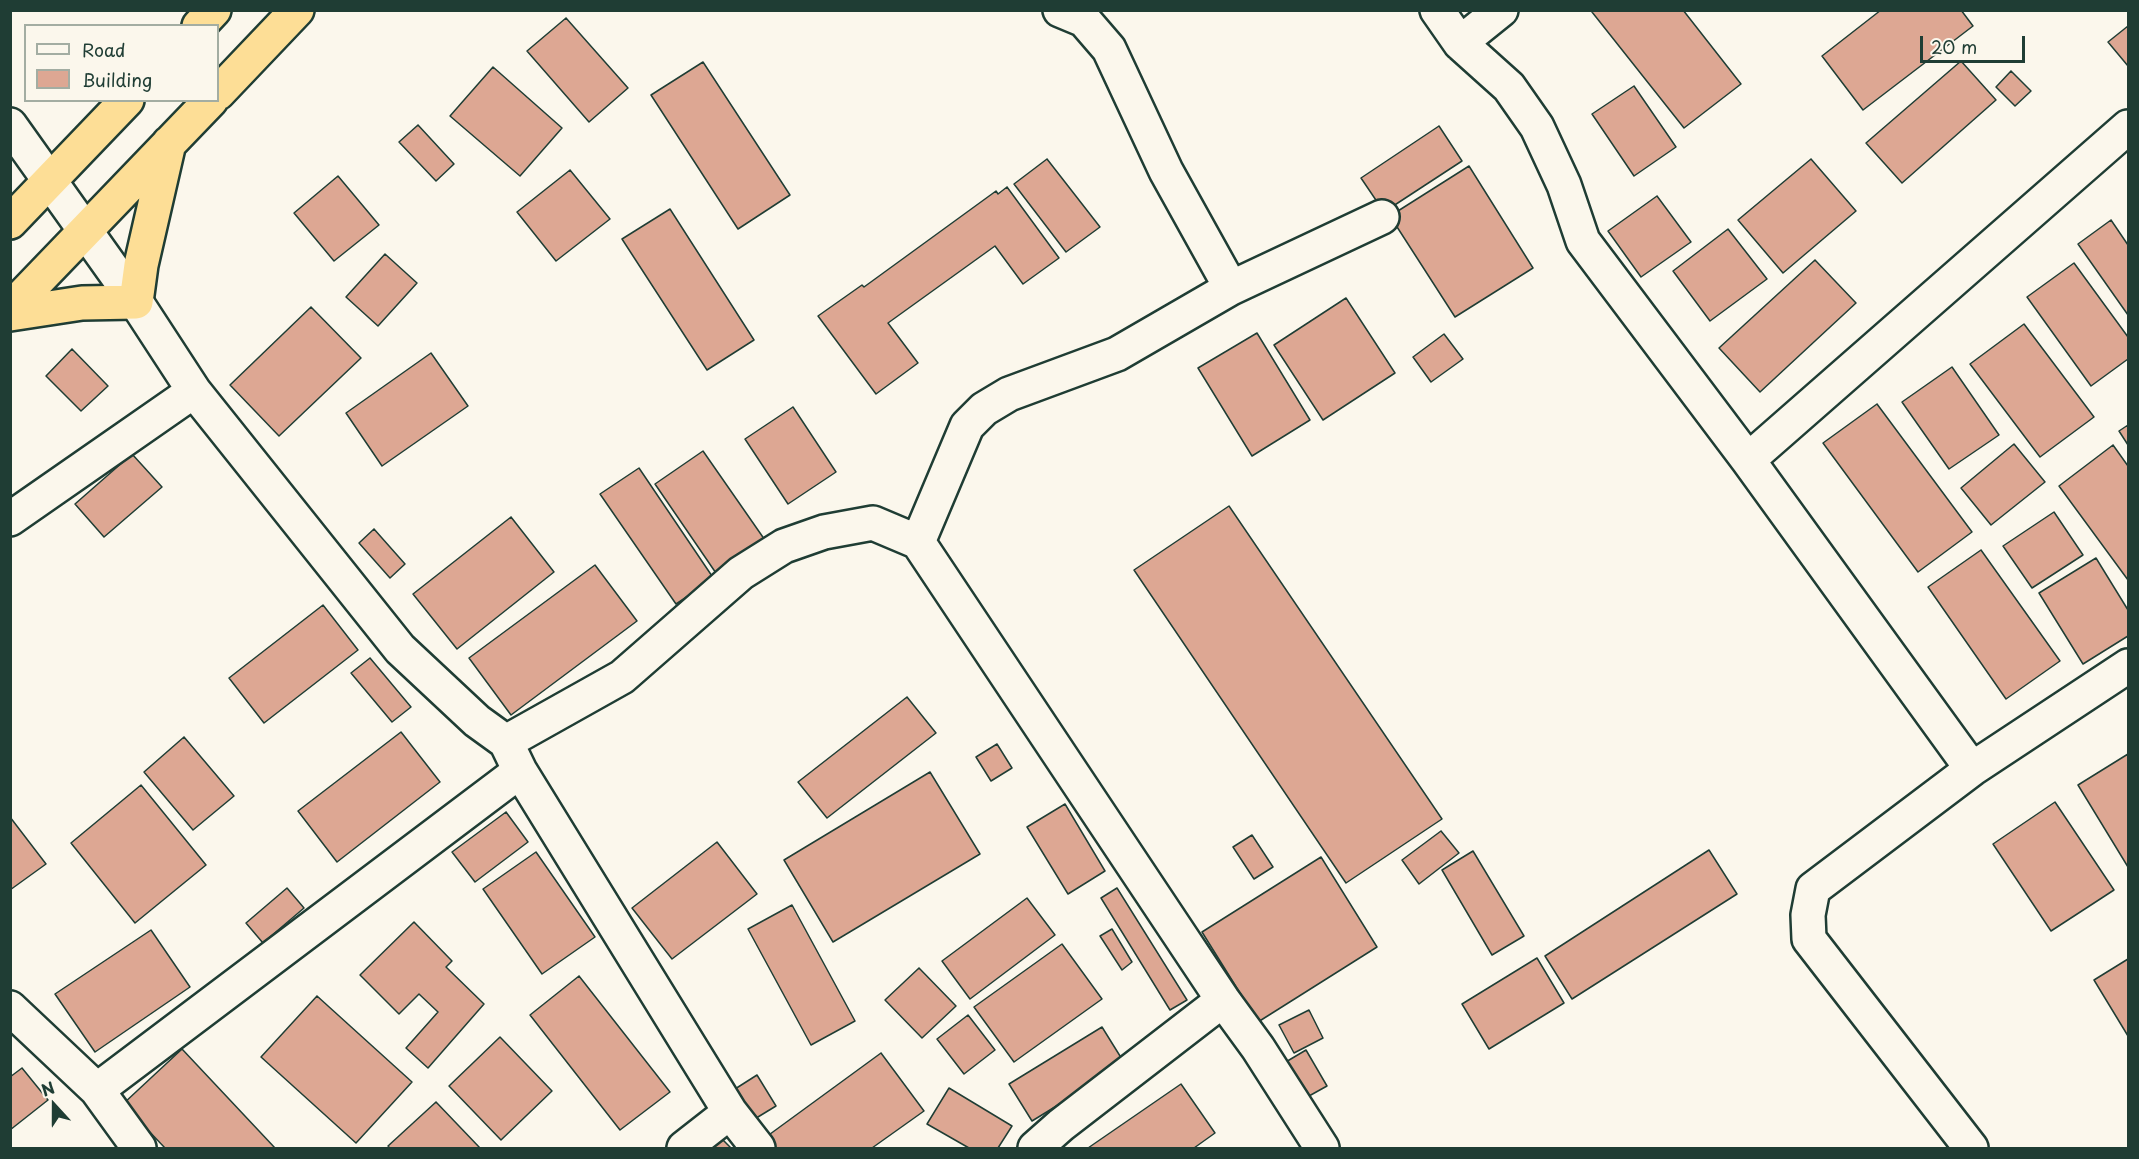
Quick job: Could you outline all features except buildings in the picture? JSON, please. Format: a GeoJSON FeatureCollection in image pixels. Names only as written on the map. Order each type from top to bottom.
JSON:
{"type":"FeatureCollection","features":[{"type":"Feature","properties":{"kind":"highway"},"geometry":{"type":"LineString","coordinates":[[201,24],[214,10]]}},
{"type":"Feature","properties":{"kind":"highway"},"geometry":{"type":"LineString","coordinates":[[219,92],[297,10]]}},
{"type":"Feature","properties":{"kind":"highway"},"geometry":{"type":"LineString","coordinates":[[10,222],[125,102]]}},
{"type":"Feature","properties":{"kind":"highway"},"geometry":{"type":"LineString","coordinates":[[10,309],[209,102]]}},
{"type":"Feature","properties":{"kind":"highway"},"geometry":{"type":"LineString","coordinates":[[10,314],[82,303],[136,302],[141,265],[169,144]]}},
{"type":"Feature","properties":{"kind":"street"},"geometry":{"type":"LineString","coordinates":[[1060,10],[1084,20],[1109,49],[1166,171],[1231,288]]}},
{"type":"Feature","properties":{"kind":"street"},"geometry":{"type":"LineString","coordinates":[[1437,10],[1460,43],[1509,87],[1537,127],[1564,185],[1583,241],[1748,460],[1972,769]]}},
{"type":"Feature","properties":{"kind":"street"},"geometry":{"type":"LineString","coordinates":[[1460,43],[1501,10]]}},
{"type":"Feature","properties":{"kind":"street"},"geometry":{"type":"LineString","coordinates":[[10,125],[136,302],[194,391],[400,649],[477,721],[506,742],[520,771],[730,1112],[758,1149]]}},
{"type":"Feature","properties":{"kind":"street"},"geometry":{"type":"LineString","coordinates":[[1748,460],[2128,127]]}},
{"type":"Feature","properties":{"kind":"street"},"geometry":{"type":"LineString","coordinates":[[918,542],[967,426],[984,409],[1009,394],[1117,354],[1231,288],[1382,217]]}},
{"type":"Feature","properties":{"kind":"street"},"geometry":{"type":"LineString","coordinates":[[10,519],[194,391]]}},
{"type":"Feature","properties":{"kind":"street"},"geometry":{"type":"LineString","coordinates":[[506,742],[622,677],[741,573],[784,546],[824,532],[873,523],[918,542],[1223,1000],[1258,1048],[1322,1149]]}},
{"type":"Feature","properties":{"kind":"street"},"geometry":{"type":"LineString","coordinates":[[1971,1149],[1809,939],[1808,915],[1813,889],[1972,769],[2128,666]]}},
{"type":"Feature","properties":{"kind":"street"},"geometry":{"type":"LineString","coordinates":[[97,1090],[520,771]]}},
{"type":"Feature","properties":{"kind":"street"},"geometry":{"type":"LineString","coordinates":[[1035,1149],[1060,1125],[1223,1000]]}},
{"type":"Feature","properties":{"kind":"street"},"geometry":{"type":"LineString","coordinates":[[10,1008],[97,1090],[139,1149]]}},
{"type":"Feature","properties":{"kind":"street"},"geometry":{"type":"LineString","coordinates":[[684,1149],[730,1112]]}}]}
